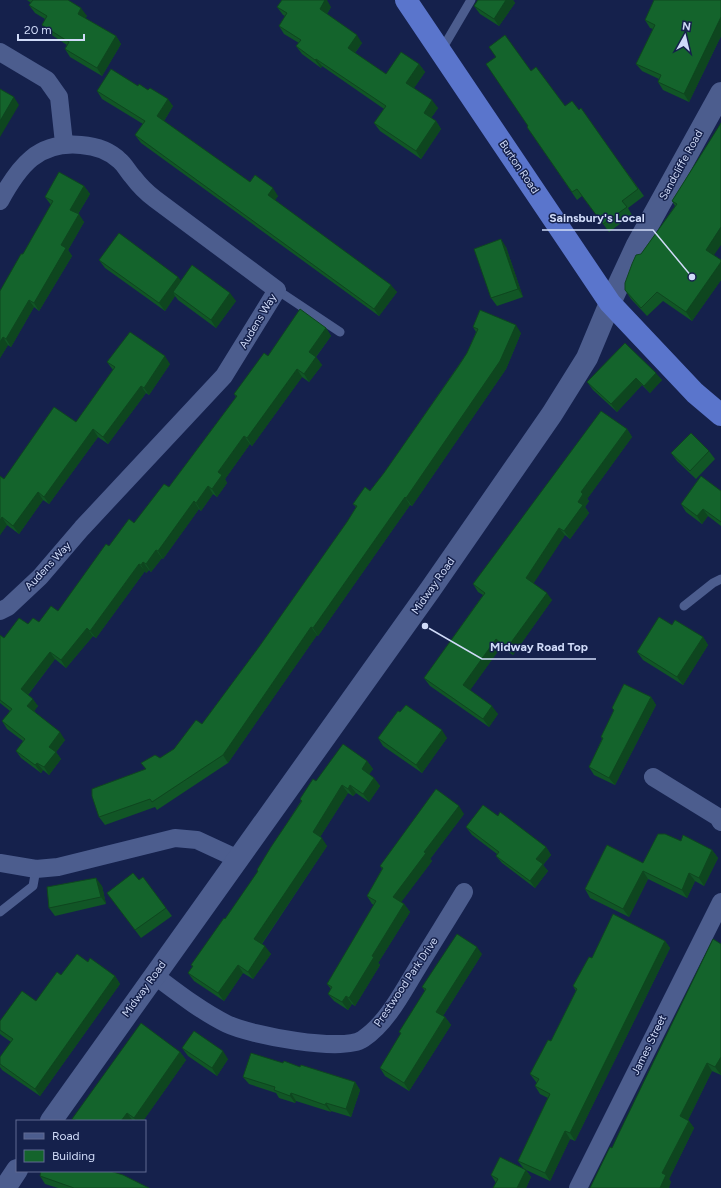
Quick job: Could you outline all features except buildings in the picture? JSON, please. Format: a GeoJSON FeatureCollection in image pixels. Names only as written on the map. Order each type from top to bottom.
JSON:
{"type":"FeatureCollection","features":[{"type":"Feature","properties":{"kind":"highway","name":"Burton Road"},"geometry":{"type":"LineString","coordinates":[[406,0],[610,303],[695,392],[719,409]]}},
{"type":"Feature","properties":{"kind":"main road","name":"Sandcliffe Road"},"geometry":{"type":"LineString","coordinates":[[610,303],[637,245],[721,93]]}},
{"type":"Feature","properties":{"kind":"main road","name":"Midway Road"},"geometry":{"type":"LineString","coordinates":[[52,1120],[426,596],[552,414],[587,358],[610,303]]}},
{"type":"Feature","properties":{"kind":"main road"},"geometry":{"type":"LineString","coordinates":[[5,1188],[16,1172]]}},
{"type":"Feature","properties":{"kind":"street"},"geometry":{"type":"LineString","coordinates":[[0,52],[47,80],[59,97],[64,143]]}},
{"type":"Feature","properties":{"kind":"street","name":"Audens Way"},"geometry":{"type":"LineString","coordinates":[[0,201],[9,184],[30,159],[47,148],[64,143],[87,145],[105,150],[120,161],[134,179],[153,197],[277,290],[224,376],[82,528],[40,578],[8,607],[0,611]]}},
{"type":"Feature","properties":{"kind":"street"},"geometry":{"type":"LineString","coordinates":[[652,777],[718,817],[721,822]]}},
{"type":"Feature","properties":{"kind":"street"},"geometry":{"type":"LineString","coordinates":[[0,864],[36,869],[58,867],[97,859],[175,838],[197,840],[238,859]]}},
{"type":"Feature","properties":{"kind":"street","name":"Prestwood Park Drive"},"geometry":{"type":"LineString","coordinates":[[154,975],[195,1006],[229,1024],[303,1042],[338,1044],[362,1040],[379,1026],[384,1019],[464,892]]}},
{"type":"Feature","properties":{"kind":"street","name":"James Street"},"geometry":{"type":"LineString","coordinates":[[578,1188],[721,902]]}},
{"type":"Feature","properties":{"kind":"lane"},"geometry":{"type":"LineString","coordinates":[[441,51],[471,0]]}},
{"type":"Feature","properties":{"kind":"lane"},"geometry":{"type":"LineString","coordinates":[[277,290],[340,332]]}},
{"type":"Feature","properties":{"kind":"lane"},"geometry":{"type":"LineString","coordinates":[[684,606],[713,583],[721,579]]}},
{"type":"Feature","properties":{"kind":"lane"},"geometry":{"type":"LineString","coordinates":[[0,912],[33,886],[36,869]]}},
{"type":"Feature","properties":{"kind":"place","name":"Sainsbury's Local"},"geometry":{"type":"Point","coordinates":[692,277]}},
{"type":"Feature","properties":{"kind":"place","name":"Midway Road Top"},"geometry":{"type":"Point","coordinates":[425,626]}}]}
